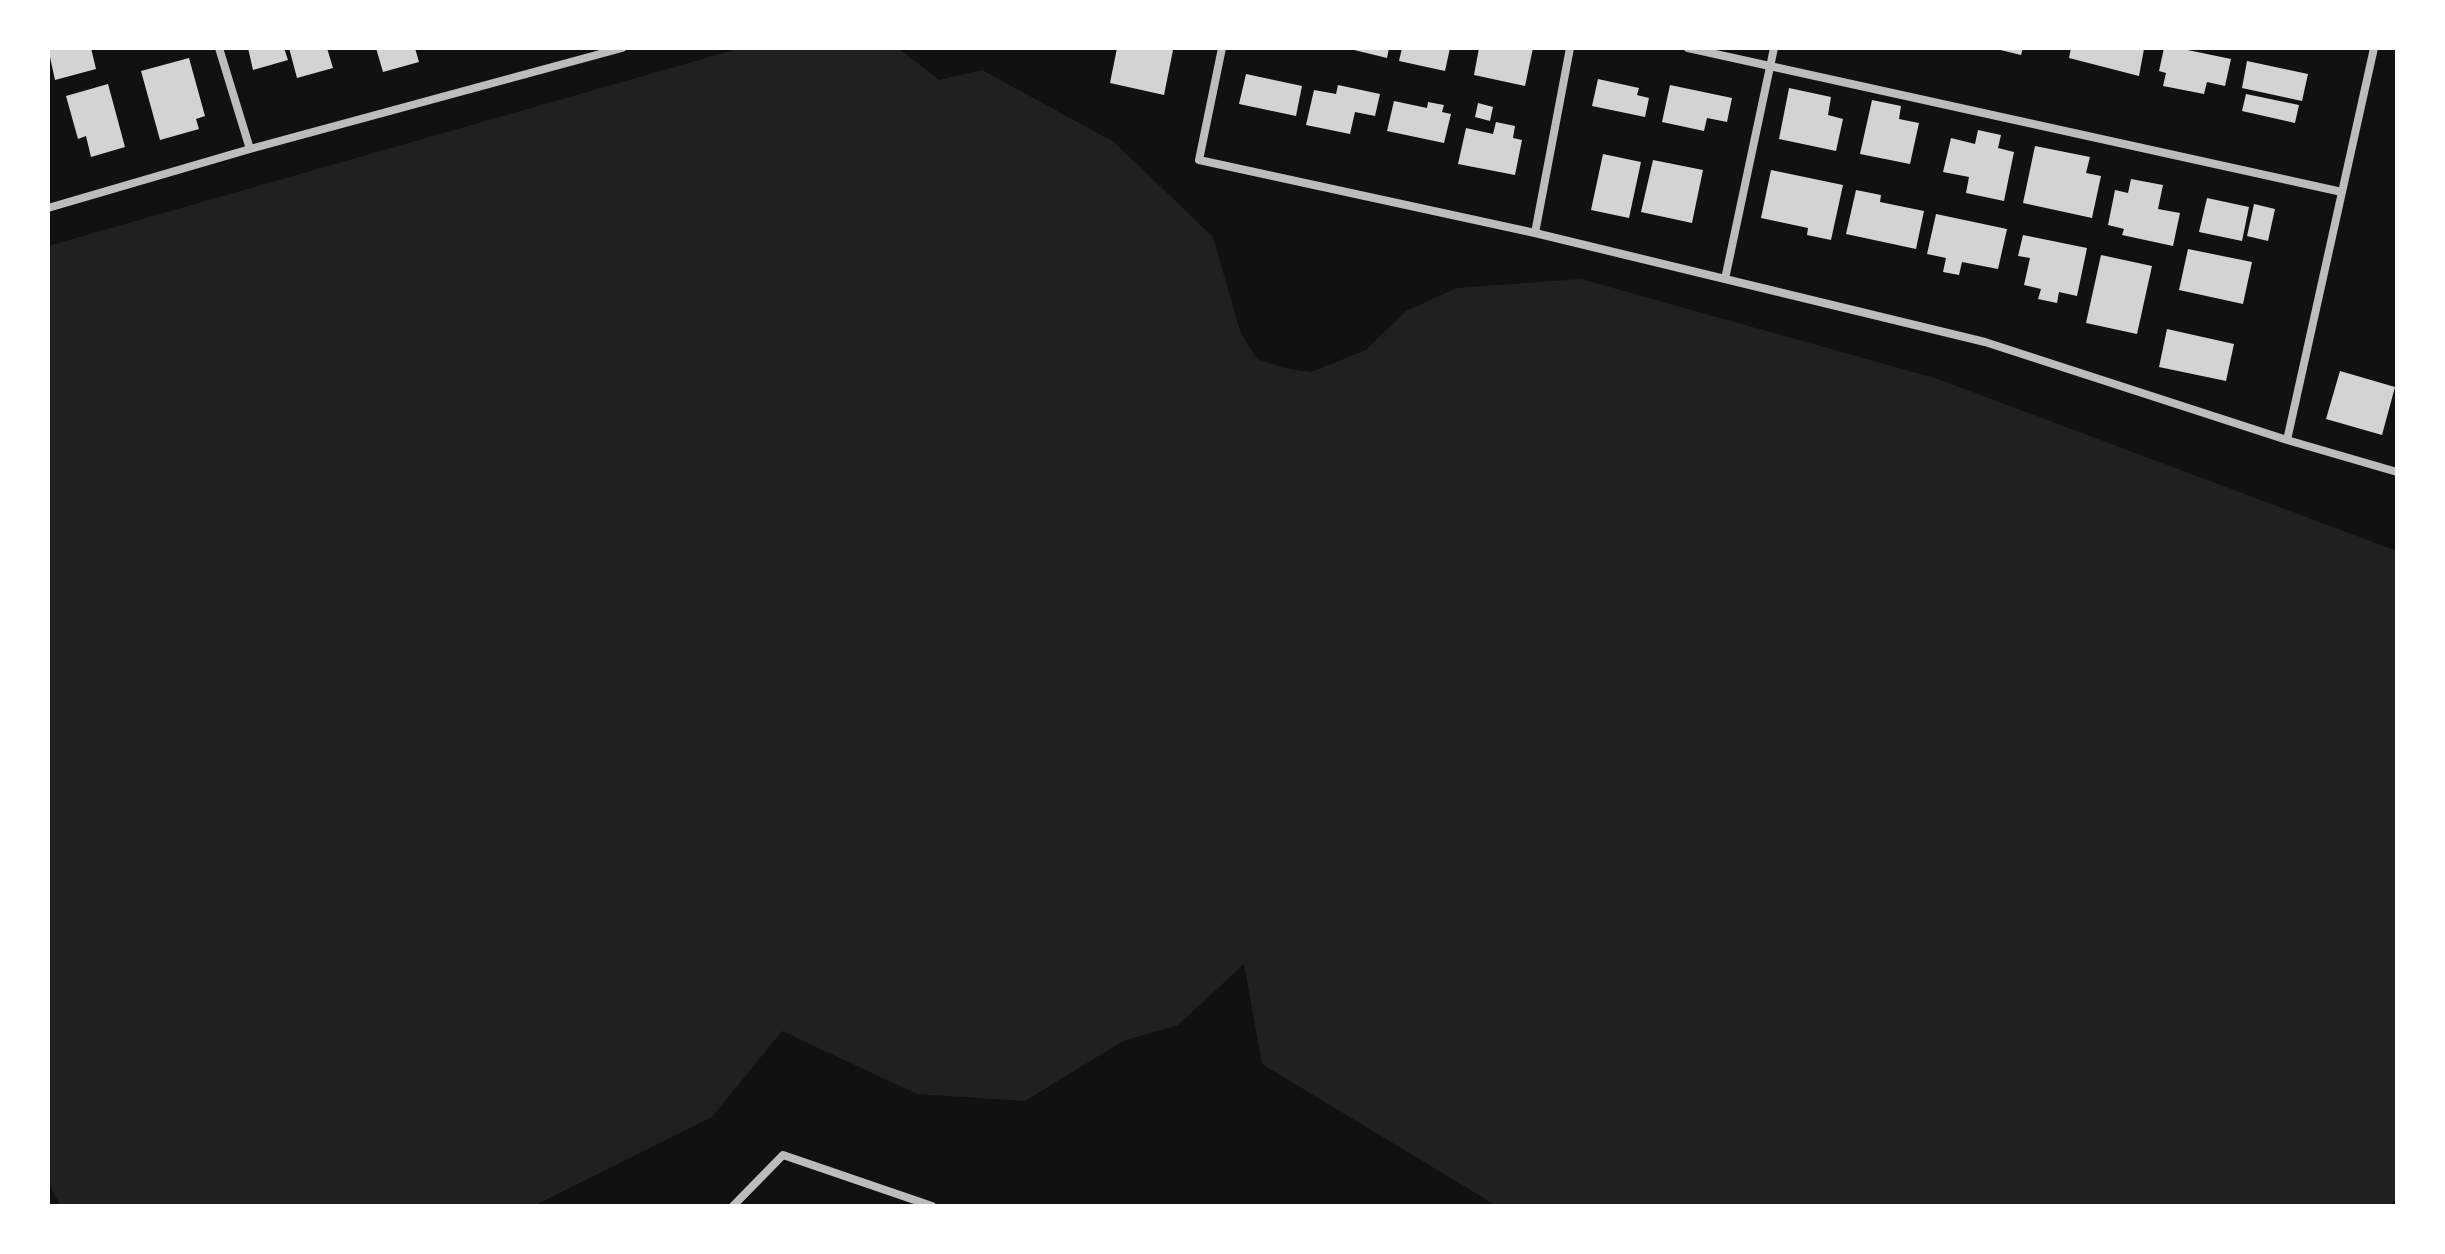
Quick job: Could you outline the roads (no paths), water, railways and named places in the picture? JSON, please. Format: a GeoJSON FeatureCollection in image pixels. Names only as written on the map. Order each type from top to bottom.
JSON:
{"type":"FeatureCollection","features":[{"type":"Feature","properties":{"kind":"street"},"geometry":{"type":"LineString","coordinates":[[219,48],[250,149]]}},
{"type":"Feature","properties":{"kind":"street"},"geometry":{"type":"LineString","coordinates":[[48,208],[250,149],[622,48]]}},
{"type":"Feature","properties":{"kind":"street"},"geometry":{"type":"LineString","coordinates":[[1222,48],[1199,160],[1535,233],[1985,342],[2287,440],[2397,472]]}},
{"type":"Feature","properties":{"kind":"street"},"geometry":{"type":"LineString","coordinates":[[1535,233],[1570,48]]}},
{"type":"Feature","properties":{"kind":"street"},"geometry":{"type":"LineString","coordinates":[[1688,48],[2342,192]]}},
{"type":"Feature","properties":{"kind":"street"},"geometry":{"type":"LineString","coordinates":[[1725,279],[1774,48]]}},
{"type":"Feature","properties":{"kind":"street"},"geometry":{"type":"LineString","coordinates":[[2287,440],[2374,48]]}},
{"type":"Feature","properties":{"kind":"street"},"geometry":{"type":"LineString","coordinates":[[733,1206],[783,1155],[932,1206]]}}]}
